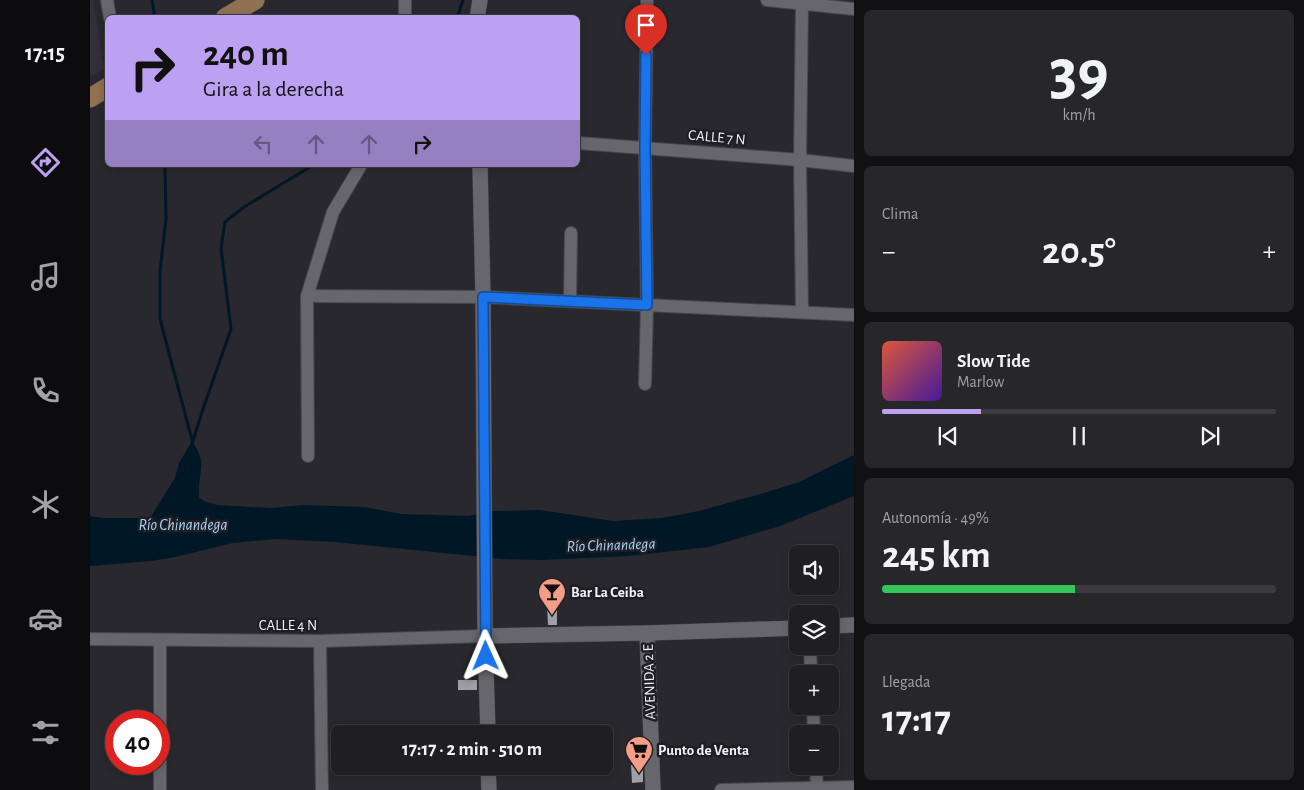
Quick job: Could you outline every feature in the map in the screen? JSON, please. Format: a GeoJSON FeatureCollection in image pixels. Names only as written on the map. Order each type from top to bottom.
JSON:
{"type":"FeatureCollection","features":[{"type":"Feature","properties":{"kind":"main road"},"geometry":{"type":"LineString","coordinates":[[229,11],[255,0]]}},
{"type":"Feature","properties":{"kind":"main road"},"geometry":{"type":"LineString","coordinates":[[90,98],[105,89]]}},
{"type":"Feature","properties":{"kind":"street"},"geometry":{"type":"LineString","coordinates":[[107,0],[110,15]]}},
{"type":"Feature","properties":{"kind":"street"},"geometry":{"type":"LineString","coordinates":[[405,0],[405,15]]}},
{"type":"Feature","properties":{"kind":"street"},"geometry":{"type":"LineString","coordinates":[[478,15],[480,0]]}},
{"type":"Feature","properties":{"kind":"street"},"geometry":{"type":"LineString","coordinates":[[645,384],[647,305],[646,0]]}},
{"type":"Feature","properties":{"kind":"street"},"geometry":{"type":"LineString","coordinates":[[767,0],[854,9]]}},
{"type":"Feature","properties":{"kind":"street"},"geometry":{"type":"LineString","coordinates":[[802,4],[800,160],[802,311]]}},
{"type":"Feature","properties":{"kind":"street","name":"CALLE 7 N"},"geometry":{"type":"LineString","coordinates":[[580,143],[854,166]]}},
{"type":"Feature","properties":{"kind":"street"},"geometry":{"type":"LineString","coordinates":[[308,456],[308,296],[333,212],[360,167]]}},
{"type":"Feature","properties":{"kind":"street"},"geometry":{"type":"LineString","coordinates":[[480,167],[488,725]]}},
{"type":"Feature","properties":{"kind":"street"},"geometry":{"type":"LineString","coordinates":[[570,301],[571,234]]}},
{"type":"Feature","properties":{"kind":"street"},"geometry":{"type":"LineString","coordinates":[[308,296],[483,297],[854,314]]}},
{"type":"Feature","properties":{"kind":"street"},"geometry":{"type":"LineString","coordinates":[[839,626],[854,625]]}},
{"type":"Feature","properties":{"kind":"street"},"geometry":{"type":"LineString","coordinates":[[485,636],[789,628]]}},
{"type":"Feature","properties":{"kind":"street","name":"AVENIDA 2 E"},"geometry":{"type":"LineString","coordinates":[[647,633],[652,790]]}},
{"type":"Feature","properties":{"kind":"street","name":"CALLE 4 N"},"geometry":{"type":"LineString","coordinates":[[90,639],[320,641],[485,636]]}},
{"type":"Feature","properties":{"kind":"street"},"geometry":{"type":"LineString","coordinates":[[160,640],[160,790]]}},
{"type":"Feature","properties":{"kind":"street"},"geometry":{"type":"LineString","coordinates":[[320,641],[322,790]]}},
{"type":"Feature","properties":{"kind":"street"},"geometry":{"type":"LineString","coordinates":[[488,775],[489,790]]}},
{"type":"Feature","properties":{"kind":"street"},"geometry":{"type":"LineString","coordinates":[[816,775],[817,789]]}},
{"type":"Feature","properties":{"kind":"street"},"geometry":{"type":"LineString","coordinates":[[721,790],[854,787]]}},
{"type":"Feature","properties":{"kind":"shaded area"},"geometry":{"type":"Polygon","coordinates":[[[90,0],[93,0],[104,69],[90,77],[90,0]]]}},
{"type":"Feature","properties":{"kind":"water","name":"Río Chinandega"},"geometry":{"type":"Polygon","coordinates":[[[192,441],[200,456],[201,463],[199,497],[204,501],[217,505],[272,508],[302,505],[365,507],[401,514],[468,516],[492,511],[540,510],[613,521],[662,518],[699,511],[799,482],[854,455],[854,496],[780,526],[709,547],[628,556],[542,560],[503,559],[335,542],[276,539],[233,543],[151,561],[90,566],[90,516],[104,518],[150,518],[175,478],[179,463],[192,441]]]}},
{"type":"Feature","properties":{"kind":"building","name":"Bar La Ceiba"},"geometry":{"type":"Polygon","coordinates":[[[557,605],[557,625],[548,625],[547,606],[557,605]]]}},
{"type":"Feature","properties":{"kind":"building"},"geometry":{"type":"Polygon","coordinates":[[[458,680],[477,680],[477,690],[458,690],[458,680]]]}},
{"type":"Feature","properties":{"kind":"building","name":"Punto de Venta"},"geometry":{"type":"Polygon","coordinates":[[[631,765],[643,765],[643,782],[632,783],[631,765]]]}},
{"type":"Feature","properties":{"kind":"waterway"},"geometry":{"type":"LineString","coordinates":[[152,0],[154,15]]}},
{"type":"Feature","properties":{"kind":"waterway"},"geometry":{"type":"LineString","coordinates":[[458,15],[463,0]]}},
{"type":"Feature","properties":{"kind":"waterway"},"geometry":{"type":"LineString","coordinates":[[165,167],[166,219],[160,271],[160,319],[192,440]]}},
{"type":"Feature","properties":{"kind":"waterway"},"geometry":{"type":"LineString","coordinates":[[192,444],[231,329],[221,248],[225,222],[244,207],[310,167]]}},
{"type":"Feature","properties":{"kind":"place","name":"Bar La Ceiba"},"geometry":{"type":"Point","coordinates":[552,616]}},
{"type":"Feature","properties":{"kind":"place","name":"Punto de Venta"},"geometry":{"type":"Point","coordinates":[639,774]}},
{"type":"Feature","properties":{"kind":"route"},"geometry":{"type":"LineString","coordinates":[[486,656],[483,297],[647,305],[646,55]]}}]}
